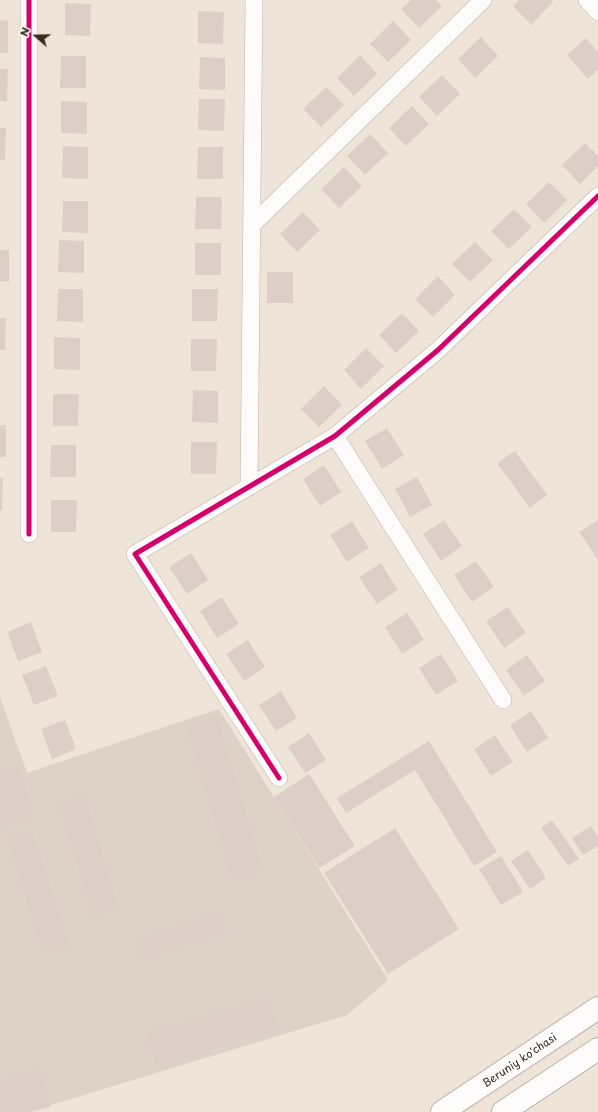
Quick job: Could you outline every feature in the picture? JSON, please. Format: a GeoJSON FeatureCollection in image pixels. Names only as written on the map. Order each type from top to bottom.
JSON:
{"type":"FeatureCollection","features":[{"type":"Feature","properties":{"kind":"main road","name":"Beruniy ko'chasi"},"geometry":{"type":"LineString","coordinates":[[442,1112],[598,1008]]}},
{"type":"Feature","properties":{"kind":"main road"},"geometry":{"type":"LineString","coordinates":[[503,1112],[598,1049]]}},
{"type":"Feature","properties":{"kind":"street"},"geometry":{"type":"LineString","coordinates":[[29,0],[29,534]]}},
{"type":"Feature","properties":{"kind":"street"},"geometry":{"type":"LineString","coordinates":[[249,487],[253,224],[254,0]]}},
{"type":"Feature","properties":{"kind":"street"},"geometry":{"type":"LineString","coordinates":[[253,224],[484,0]]}},
{"type":"Feature","properties":{"kind":"street"},"geometry":{"type":"LineString","coordinates":[[587,0],[598,12]]}},
{"type":"Feature","properties":{"kind":"street"},"geometry":{"type":"LineString","coordinates":[[278,778],[135,554],[335,436],[438,350],[598,196]]}},
{"type":"Feature","properties":{"kind":"street"},"geometry":{"type":"LineString","coordinates":[[335,436],[503,700]]}},
{"type":"Feature","properties":{"kind":"shaded area"},"geometry":{"type":"Polygon","coordinates":[[[0,697],[27,773],[219,709],[388,980],[347,1015],[28,1112],[0,1112],[0,697]]]}},
{"type":"Feature","properties":{"kind":"building"},"geometry":{"type":"Polygon","coordinates":[[[411,0],[436,0],[442,6],[419,28],[401,9],[411,0]]]}},
{"type":"Feature","properties":{"kind":"building"},"geometry":{"type":"Polygon","coordinates":[[[519,0],[551,0],[553,2],[531,25],[513,6],[519,0]]]}},
{"type":"Feature","properties":{"kind":"building"},"geometry":{"type":"Polygon","coordinates":[[[65,3],[91,4],[90,36],[65,35],[65,3]]]}},
{"type":"Feature","properties":{"kind":"building"},"geometry":{"type":"Polygon","coordinates":[[[198,11],[224,12],[223,44],[198,43],[198,11]]]}},
{"type":"Feature","properties":{"kind":"building"},"geometry":{"type":"Polygon","coordinates":[[[0,20],[8,21],[8,53],[0,53],[0,20]]]}},
{"type":"Feature","properties":{"kind":"building"},"geometry":{"type":"Polygon","coordinates":[[[393,21],[411,40],[388,62],[370,44],[393,21]]]}},
{"type":"Feature","properties":{"kind":"building"},"geometry":{"type":"Polygon","coordinates":[[[481,37],[498,56],[475,78],[458,59],[481,37]]]}},
{"type":"Feature","properties":{"kind":"building"},"geometry":{"type":"Polygon","coordinates":[[[586,38],[598,52],[598,70],[588,79],[567,55],[586,38]]]}},
{"type":"Feature","properties":{"kind":"building"},"geometry":{"type":"Polygon","coordinates":[[[360,55],[377,74],[354,96],[337,78],[360,55]]]}},
{"type":"Feature","properties":{"kind":"building"},"geometry":{"type":"Polygon","coordinates":[[[61,56],[86,56],[86,88],[60,88],[61,56]]]}},
{"type":"Feature","properties":{"kind":"building"},"geometry":{"type":"Polygon","coordinates":[[[200,57],[225,58],[225,90],[199,89],[200,57]]]}},
{"type":"Feature","properties":{"kind":"building"},"geometry":{"type":"Polygon","coordinates":[[[0,69],[8,69],[7,101],[0,101],[0,69]]]}},
{"type":"Feature","properties":{"kind":"building"},"geometry":{"type":"Polygon","coordinates":[[[442,75],[460,94],[437,116],[419,97],[442,75]]]}},
{"type":"Feature","properties":{"kind":"building"},"geometry":{"type":"Polygon","coordinates":[[[326,87],[344,105],[321,127],[303,109],[326,87]]]}},
{"type":"Feature","properties":{"kind":"building"},"geometry":{"type":"Polygon","coordinates":[[[199,99],[225,99],[224,131],[198,130],[199,99]]]}},
{"type":"Feature","properties":{"kind":"building"},"geometry":{"type":"Polygon","coordinates":[[[61,101],[87,102],[87,134],[61,133],[61,101]]]}},
{"type":"Feature","properties":{"kind":"building"},"geometry":{"type":"Polygon","coordinates":[[[412,106],[429,124],[406,146],[389,128],[412,106]]]}},
{"type":"Feature","properties":{"kind":"building"},"geometry":{"type":"Polygon","coordinates":[[[0,128],[6,128],[5,160],[0,160],[0,128]]]}},
{"type":"Feature","properties":{"kind":"building"},"geometry":{"type":"Polygon","coordinates":[[[370,134],[388,153],[365,175],[347,156],[370,134]]]}},
{"type":"Feature","properties":{"kind":"building"},"geometry":{"type":"Polygon","coordinates":[[[585,143],[598,156],[598,166],[580,184],[562,165],[585,143]]]}},
{"type":"Feature","properties":{"kind":"building"},"geometry":{"type":"Polygon","coordinates":[[[63,146],[88,147],[88,179],[62,178],[63,146]]]}},
{"type":"Feature","properties":{"kind":"building"},"geometry":{"type":"Polygon","coordinates":[[[198,147],[223,147],[223,179],[197,179],[198,147]]]}},
{"type":"Feature","properties":{"kind":"building"},"geometry":{"type":"Polygon","coordinates":[[[344,167],[362,186],[339,208],[321,189],[344,167]]]}},
{"type":"Feature","properties":{"kind":"building"},"geometry":{"type":"Polygon","coordinates":[[[549,182],[567,200],[544,223],[526,204],[549,182]]]}},
{"type":"Feature","properties":{"kind":"building"},"geometry":{"type":"Polygon","coordinates":[[[196,197],[222,197],[221,229],[195,229],[196,197]]]}},
{"type":"Feature","properties":{"kind":"building"},"geometry":{"type":"Polygon","coordinates":[[[63,201],[88,201],[88,233],[62,232],[63,201]]]}},
{"type":"Feature","properties":{"kind":"building"},"geometry":{"type":"Polygon","coordinates":[[[514,209],[532,227],[509,249],[491,231],[514,209]]]}},
{"type":"Feature","properties":{"kind":"building"},"geometry":{"type":"Polygon","coordinates":[[[303,212],[320,230],[297,252],[280,234],[303,212]]]}},
{"type":"Feature","properties":{"kind":"building"},"geometry":{"type":"Polygon","coordinates":[[[59,240],[84,241],[84,273],[58,272],[59,240]]]}},
{"type":"Feature","properties":{"kind":"building"},"geometry":{"type":"Polygon","coordinates":[[[475,242],[493,260],[470,282],[452,264],[475,242]]]}},
{"type":"Feature","properties":{"kind":"building"},"geometry":{"type":"Polygon","coordinates":[[[195,243],[221,243],[221,275],[195,275],[195,243]]]}},
{"type":"Feature","properties":{"kind":"building"},"geometry":{"type":"Polygon","coordinates":[[[0,250],[9,250],[9,282],[0,281],[0,250]]]}},
{"type":"Feature","properties":{"kind":"building"},"geometry":{"type":"Polygon","coordinates":[[[267,272],[293,272],[293,303],[267,303],[267,272]]]}},
{"type":"Feature","properties":{"kind":"building"},"geometry":{"type":"Polygon","coordinates":[[[438,276],[455,295],[433,317],[415,299],[438,276]]]}},
{"type":"Feature","properties":{"kind":"building"},"geometry":{"type":"Polygon","coordinates":[[[58,289],[83,289],[83,322],[57,321],[58,289]]]}},
{"type":"Feature","properties":{"kind":"building"},"geometry":{"type":"Polygon","coordinates":[[[192,289],[218,289],[217,321],[192,321],[192,289]]]}},
{"type":"Feature","properties":{"kind":"building"},"geometry":{"type":"Polygon","coordinates":[[[402,313],[419,331],[396,353],[379,335],[402,313]]]}},
{"type":"Feature","properties":{"kind":"building"},"geometry":{"type":"Polygon","coordinates":[[[0,318],[6,318],[5,350],[0,350],[0,318]]]}},
{"type":"Feature","properties":{"kind":"building"},"geometry":{"type":"Polygon","coordinates":[[[54,337],[80,338],[80,370],[54,369],[54,337]]]}},
{"type":"Feature","properties":{"kind":"building"},"geometry":{"type":"Polygon","coordinates":[[[191,339],[217,339],[216,371],[191,371],[191,339]]]}},
{"type":"Feature","properties":{"kind":"building"},"geometry":{"type":"Polygon","coordinates":[[[366,348],[384,366],[361,389],[344,370],[366,348]]]}},
{"type":"Feature","properties":{"kind":"building"},"geometry":{"type":"Polygon","coordinates":[[[324,386],[342,405],[319,427],[301,409],[324,386]]]}},
{"type":"Feature","properties":{"kind":"building"},"geometry":{"type":"Polygon","coordinates":[[[193,390],[218,391],[218,423],[192,422],[193,390]]]}},
{"type":"Feature","properties":{"kind":"building"},"geometry":{"type":"Polygon","coordinates":[[[53,394],[79,394],[78,426],[53,426],[53,394]]]}},
{"type":"Feature","properties":{"kind":"building"},"geometry":{"type":"Polygon","coordinates":[[[0,425],[6,425],[6,457],[0,457],[0,425]]]}},
{"type":"Feature","properties":{"kind":"building"},"geometry":{"type":"Polygon","coordinates":[[[387,428],[404,455],[382,469],[365,441],[387,428]]]}},
{"type":"Feature","properties":{"kind":"building"},"geometry":{"type":"Polygon","coordinates":[[[191,442],[217,442],[216,474],[191,474],[191,442]]]}},
{"type":"Feature","properties":{"kind":"building"},"geometry":{"type":"Polygon","coordinates":[[[51,445],[76,445],[76,477],[50,477],[51,445]]]}},
{"type":"Feature","properties":{"kind":"building"},"geometry":{"type":"Polygon","coordinates":[[[515,451],[547,495],[530,508],[497,463],[515,451]]]}},
{"type":"Feature","properties":{"kind":"building"},"geometry":{"type":"Polygon","coordinates":[[[324,465],[341,492],[320,506],[303,479],[324,465]]]}},
{"type":"Feature","properties":{"kind":"building"},"geometry":{"type":"Polygon","coordinates":[[[417,477],[432,505],[410,517],[395,489],[417,477]]]}},
{"type":"Feature","properties":{"kind":"building"},"geometry":{"type":"Polygon","coordinates":[[[0,478],[3,478],[2,510],[0,510],[0,478]]]}},
{"type":"Feature","properties":{"kind":"building"},"geometry":{"type":"Polygon","coordinates":[[[51,500],[77,500],[76,532],[51,532],[51,500]]]}},
{"type":"Feature","properties":{"kind":"building"},"geometry":{"type":"Polygon","coordinates":[[[444,520],[462,546],[441,561],[423,534],[444,520]]]}},
{"type":"Feature","properties":{"kind":"building"},"geometry":{"type":"Polygon","coordinates":[[[598,520],[598,560],[579,532],[598,520]]]}},
{"type":"Feature","properties":{"kind":"building"},"geometry":{"type":"Polygon","coordinates":[[[352,521],[369,548],[347,562],[330,535],[352,521]]]}},
{"type":"Feature","properties":{"kind":"building"},"geometry":{"type":"Polygon","coordinates":[[[191,553],[208,580],[187,594],[169,567],[191,553]]]}},
{"type":"Feature","properties":{"kind":"building"},"geometry":{"type":"Polygon","coordinates":[[[476,561],[494,587],[472,602],[454,575],[476,561]]]}},
{"type":"Feature","properties":{"kind":"building"},"geometry":{"type":"Polygon","coordinates":[[[381,563],[398,590],[377,604],[359,577],[381,563]]]}},
{"type":"Feature","properties":{"kind":"building"},"geometry":{"type":"Polygon","coordinates":[[[222,597],[239,624],[217,638],[200,611],[222,597]]]}},
{"type":"Feature","properties":{"kind":"building"},"geometry":{"type":"Polygon","coordinates":[[[508,607],[526,633],[504,648],[486,621],[508,607]]]}},
{"type":"Feature","properties":{"kind":"building"},"geometry":{"type":"Polygon","coordinates":[[[407,613],[424,640],[402,654],[385,627],[407,613]]]}},
{"type":"Feature","properties":{"kind":"building"},"geometry":{"type":"Polygon","coordinates":[[[31,622],[42,652],[18,661],[7,632],[31,622]]]}},
{"type":"Feature","properties":{"kind":"building"},"geometry":{"type":"Polygon","coordinates":[[[248,640],[265,667],[244,681],[226,654],[248,640]]]}},
{"type":"Feature","properties":{"kind":"building"},"geometry":{"type":"Polygon","coordinates":[[[441,654],[458,681],[436,695],[419,668],[441,654]]]}},
{"type":"Feature","properties":{"kind":"building"},"geometry":{"type":"Polygon","coordinates":[[[527,655],[545,681],[524,696],[506,670],[527,655]]]}},
{"type":"Feature","properties":{"kind":"building"},"geometry":{"type":"Polygon","coordinates":[[[46,666],[58,696],[34,705],[22,675],[46,666]]]}},
{"type":"Feature","properties":{"kind":"building"},"geometry":{"type":"Polygon","coordinates":[[[281,691],[297,718],[276,731],[259,705],[281,691]]]}},
{"type":"Feature","properties":{"kind":"building"},"geometry":{"type":"Polygon","coordinates":[[[531,711],[548,738],[527,752],[510,725],[531,711]]]}},
{"type":"Feature","properties":{"kind":"building"},"geometry":{"type":"Polygon","coordinates":[[[216,715],[263,872],[233,881],[186,725],[216,715]]]}},
{"type":"Feature","properties":{"kind":"building"},"geometry":{"type":"Polygon","coordinates":[[[65,720],[76,749],[52,759],[41,729],[65,720]]]}},
{"type":"Feature","properties":{"kind":"building"},"geometry":{"type":"Polygon","coordinates":[[[309,733],[326,760],[305,773],[288,747],[309,733]]]}},
{"type":"Feature","properties":{"kind":"building"},"geometry":{"type":"Polygon","coordinates":[[[495,735],[513,762],[491,776],[474,749],[495,735]]]}},
{"type":"Feature","properties":{"kind":"building"},"geometry":{"type":"Polygon","coordinates":[[[429,741],[497,852],[474,866],[415,770],[346,813],[337,798],[429,741]]]}},
{"type":"Feature","properties":{"kind":"building"},"geometry":{"type":"Polygon","coordinates":[[[18,767],[34,817],[0,828],[0,773],[18,767]]]}},
{"type":"Feature","properties":{"kind":"building"},"geometry":{"type":"Polygon","coordinates":[[[309,774],[355,846],[319,868],[274,797],[309,774]]]}},
{"type":"Feature","properties":{"kind":"building"},"geometry":{"type":"Polygon","coordinates":[[[84,795],[118,908],[93,916],[59,803],[84,795]]]}},
{"type":"Feature","properties":{"kind":"building"},"geometry":{"type":"Polygon","coordinates":[[[552,820],[579,859],[568,866],[541,828],[552,820]]]}},
{"type":"Feature","properties":{"kind":"building"},"geometry":{"type":"Polygon","coordinates":[[[591,826],[598,837],[598,846],[583,855],[572,838],[591,826]]]}},
{"type":"Feature","properties":{"kind":"building"},"geometry":{"type":"Polygon","coordinates":[[[395,828],[459,929],[388,974],[324,873],[395,828]]]}},
{"type":"Feature","properties":{"kind":"building"},"geometry":{"type":"Polygon","coordinates":[[[31,829],[69,946],[44,954],[7,837],[31,829]]]}},
{"type":"Feature","properties":{"kind":"building"},"geometry":{"type":"Polygon","coordinates":[[[528,850],[546,878],[530,889],[511,861],[528,850]]]}},
{"type":"Feature","properties":{"kind":"building"},"geometry":{"type":"Polygon","coordinates":[[[501,856],[523,892],[501,905],[479,869],[501,856]]]}},
{"type":"Feature","properties":{"kind":"building"},"geometry":{"type":"Polygon","coordinates":[[[220,911],[226,932],[141,959],[134,939],[220,911]]]}},
{"type":"Feature","properties":{"kind":"building"},"geometry":{"type":"Polygon","coordinates":[[[268,997],[278,1030],[157,1067],[147,1033],[268,997]]]}},
{"type":"Feature","properties":{"kind":"building"},"geometry":{"type":"Polygon","coordinates":[[[40,1069],[50,1107],[30,1112],[0,1112],[0,1080],[40,1069]]]}},
{"type":"Feature","properties":{"kind":"cycle path"},"geometry":{"type":"LineString","coordinates":[[29,0],[29,534]]}},
{"type":"Feature","properties":{"kind":"cycle path"},"geometry":{"type":"LineString","coordinates":[[279,778],[135,554],[335,436],[438,350],[598,196]]}}]}
